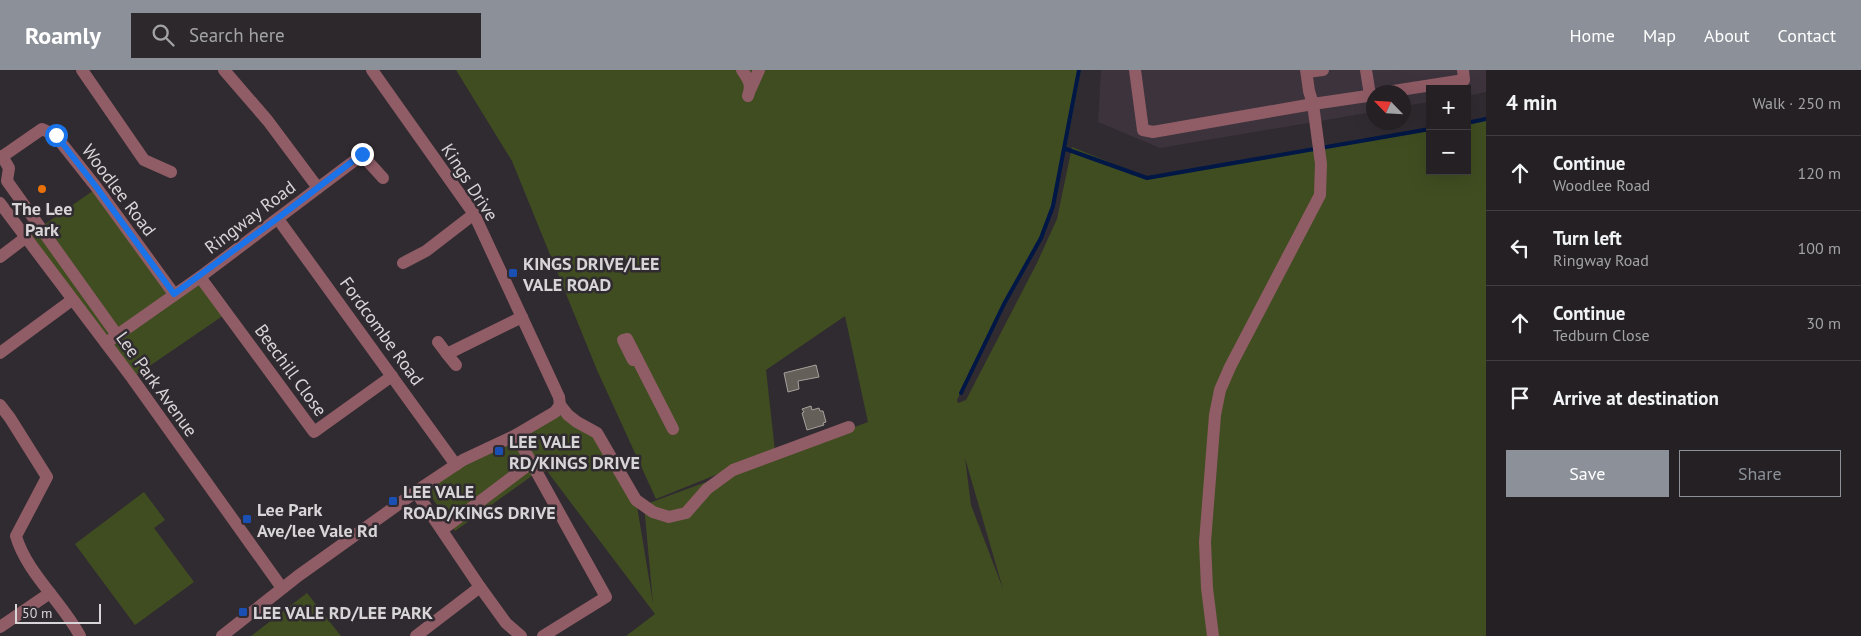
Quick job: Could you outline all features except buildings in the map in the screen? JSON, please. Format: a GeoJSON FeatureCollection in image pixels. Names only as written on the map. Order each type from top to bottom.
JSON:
{"type":"FeatureCollection","features":[{"type":"Feature","properties":{"kind":"street"},"geometry":{"type":"LineString","coordinates":[[82,70],[144,160],[171,172]]}},
{"type":"Feature","properties":{"kind":"street","name":"Ringway Road"},"geometry":{"type":"LineString","coordinates":[[106,343],[200,277],[318,188],[268,121],[224,70]]}},
{"type":"Feature","properties":{"kind":"street","name":"Kings Drive"},"geometry":{"type":"LineString","coordinates":[[372,70],[474,214],[559,397],[560,405]]}},
{"type":"Feature","properties":{"kind":"street"},"geometry":{"type":"LineString","coordinates":[[742,70],[750,82],[749,92],[759,70]]}},
{"type":"Feature","properties":{"kind":"street"},"geometry":{"type":"LineString","coordinates":[[1134,70],[1143,130],[1153,132],[1366,96]]}},
{"type":"Feature","properties":{"kind":"street"},"geometry":{"type":"LineString","coordinates":[[1137,87],[1139,70]]}},
{"type":"Feature","properties":{"kind":"street"},"geometry":{"type":"LineString","coordinates":[[1213,636],[1207,588],[1206,542],[1214,430],[1220,390],[1230,366],[1320,195],[1319,156],[1313,104],[1306,71],[1323,70]]}},
{"type":"Feature","properties":{"kind":"street"},"geometry":{"type":"LineString","coordinates":[[1366,70],[1370,85]]}},
{"type":"Feature","properties":{"kind":"street"},"geometry":{"type":"LineString","coordinates":[[1411,88],[1464,80],[1463,70]]}},
{"type":"Feature","properties":{"kind":"street","name":"Woodlee Road"},"geometry":{"type":"LineString","coordinates":[[1,157],[42,129],[56,135],[174,294]]}},
{"type":"Feature","properties":{"kind":"street"},"geometry":{"type":"LineString","coordinates":[[318,188],[362,154],[383,178]]}},
{"type":"Feature","properties":{"kind":"street"},"geometry":{"type":"LineString","coordinates":[[1,157],[9,168],[7,181],[117,335]]}},
{"type":"Feature","properties":{"kind":"street","name":"Lee Park Avenue"},"geometry":{"type":"LineString","coordinates":[[0,202],[25,238],[132,378],[282,588]]}},
{"type":"Feature","properties":{"kind":"street"},"geometry":{"type":"LineString","coordinates":[[403,263],[426,251],[474,214]]}},
{"type":"Feature","properties":{"kind":"street","name":"Fordcombe Road"},"geometry":{"type":"LineString","coordinates":[[278,218],[456,464]]}},
{"type":"Feature","properties":{"kind":"street"},"geometry":{"type":"LineString","coordinates":[[0,257],[25,238]]}},
{"type":"Feature","properties":{"kind":"street"},"geometry":{"type":"LineString","coordinates":[[34,249],[48,238]]}},
{"type":"Feature","properties":{"kind":"street","name":"Beechill Close"},"geometry":{"type":"LineString","coordinates":[[200,277],[314,432],[392,376]]}},
{"type":"Feature","properties":{"kind":"street"},"geometry":{"type":"LineString","coordinates":[[0,353],[72,300]]}},
{"type":"Feature","properties":{"kind":"street"},"geometry":{"type":"LineString","coordinates":[[447,354],[522,318]]}},
{"type":"Feature","properties":{"kind":"street"},"geometry":{"type":"LineString","coordinates":[[438,342],[456,365]]}},
{"type":"Feature","properties":{"kind":"street"},"geometry":{"type":"LineString","coordinates":[[630,357],[646,389],[667,423]]}},
{"type":"Feature","properties":{"kind":"street"},"geometry":{"type":"LineString","coordinates":[[222,636],[282,588],[456,464],[516,435],[555,412],[560,405],[577,422],[597,433],[636,500],[653,512],[669,517],[686,513],[707,489],[733,470],[849,426]]}},
{"type":"Feature","properties":{"kind":"street"},"geometry":{"type":"LineString","coordinates":[[0,406],[10,418],[47,477],[16,536],[19,547],[80,636]]}},
{"type":"Feature","properties":{"kind":"street"},"geometry":{"type":"LineString","coordinates":[[516,435],[606,597],[542,636]]}},
{"type":"Feature","properties":{"kind":"street"},"geometry":{"type":"LineString","coordinates":[[442,530],[531,462]]}},
{"type":"Feature","properties":{"kind":"street"},"geometry":{"type":"LineString","coordinates":[[416,492],[506,623],[521,636]]}},
{"type":"Feature","properties":{"kind":"street"},"geometry":{"type":"LineString","coordinates":[[416,636],[480,587]]}},
{"type":"Feature","properties":{"kind":"street"},"geometry":{"type":"LineString","coordinates":[[0,628],[50,593]]}},
{"type":"Feature","properties":{"kind":"shaded area"},"geometry":{"type":"Polygon","coordinates":[[[1101,70],[1486,70],[1486,92],[1471,95],[1471,85],[1426,85],[1426,103],[1411,105],[1411,85],[1366,85],[1366,113],[1160,148],[1098,122],[1101,70]]]}},
{"type":"Feature","properties":{"kind":"green space"},"geometry":{"type":"Polygon","coordinates":[[[456,70],[1081,70],[1053,206],[1041,238],[1004,304],[957,400],[958,403],[966,400],[1037,263],[1057,219],[1072,147],[1148,178],[1426,130],[1426,175],[1471,175],[1471,122],[1486,119],[1486,636],[626,636],[655,614],[547,471],[536,473],[455,531],[424,486],[555,412],[595,435],[636,500],[653,603],[644,505],[868,422],[845,316],[766,370],[775,451],[656,499],[597,370],[512,161],[456,70]],[[965,458],[971,505],[1003,589],[965,458]]]}},
{"type":"Feature","properties":{"kind":"green space"},"geometry":{"type":"Polygon","coordinates":[[[97,188],[174,294],[200,277],[227,313],[132,378],[25,238],[97,188]]]}},
{"type":"Feature","properties":{"kind":"green space"},"geometry":{"type":"Polygon","coordinates":[[[144,492],[165,520],[154,528],[194,582],[135,625],[75,544],[144,492]]]}},
{"type":"Feature","properties":{"kind":"green space"},"geometry":{"type":"Polygon","coordinates":[[[307,593],[341,636],[251,636],[307,593]]]}},
{"type":"Feature","properties":{"kind":"waterway"},"geometry":{"type":"LineString","coordinates":[[961,393],[1004,304],[1041,238],[1053,206],[1079,70]]}},
{"type":"Feature","properties":{"kind":"waterway"},"geometry":{"type":"LineString","coordinates":[[1471,122],[1486,119]]}},
{"type":"Feature","properties":{"kind":"waterway"},"geometry":{"type":"LineString","coordinates":[[1066,149],[1147,178],[1426,130]]}},
{"type":"Feature","properties":{"kind":"place","name":"The Lee Park"},"geometry":{"type":"Point","coordinates":[42,189]}},
{"type":"Feature","properties":{"kind":"place","name":"KINGS DRIVE/LEE VALE ROAD"},"geometry":{"type":"Point","coordinates":[513,273]}},
{"type":"Feature","properties":{"kind":"place","name":"LEE VALE RD/KINGS DRIVE"},"geometry":{"type":"Point","coordinates":[499,451]}},
{"type":"Feature","properties":{"kind":"place","name":"LEE VALE ROAD/KINGS DRIVE"},"geometry":{"type":"Point","coordinates":[393,501]}},
{"type":"Feature","properties":{"kind":"place","name":"Lee Park Ave/lee Vale Rd"},"geometry":{"type":"Point","coordinates":[247,519]}},
{"type":"Feature","properties":{"kind":"place","name":"LEE VALE RD/LEE PARK"},"geometry":{"type":"Point","coordinates":[243,612]}},
{"type":"Feature","properties":{"kind":"route"},"geometry":{"type":"LineString","coordinates":[[56,135],[174,294],[200,277],[362,154]]}}]}
